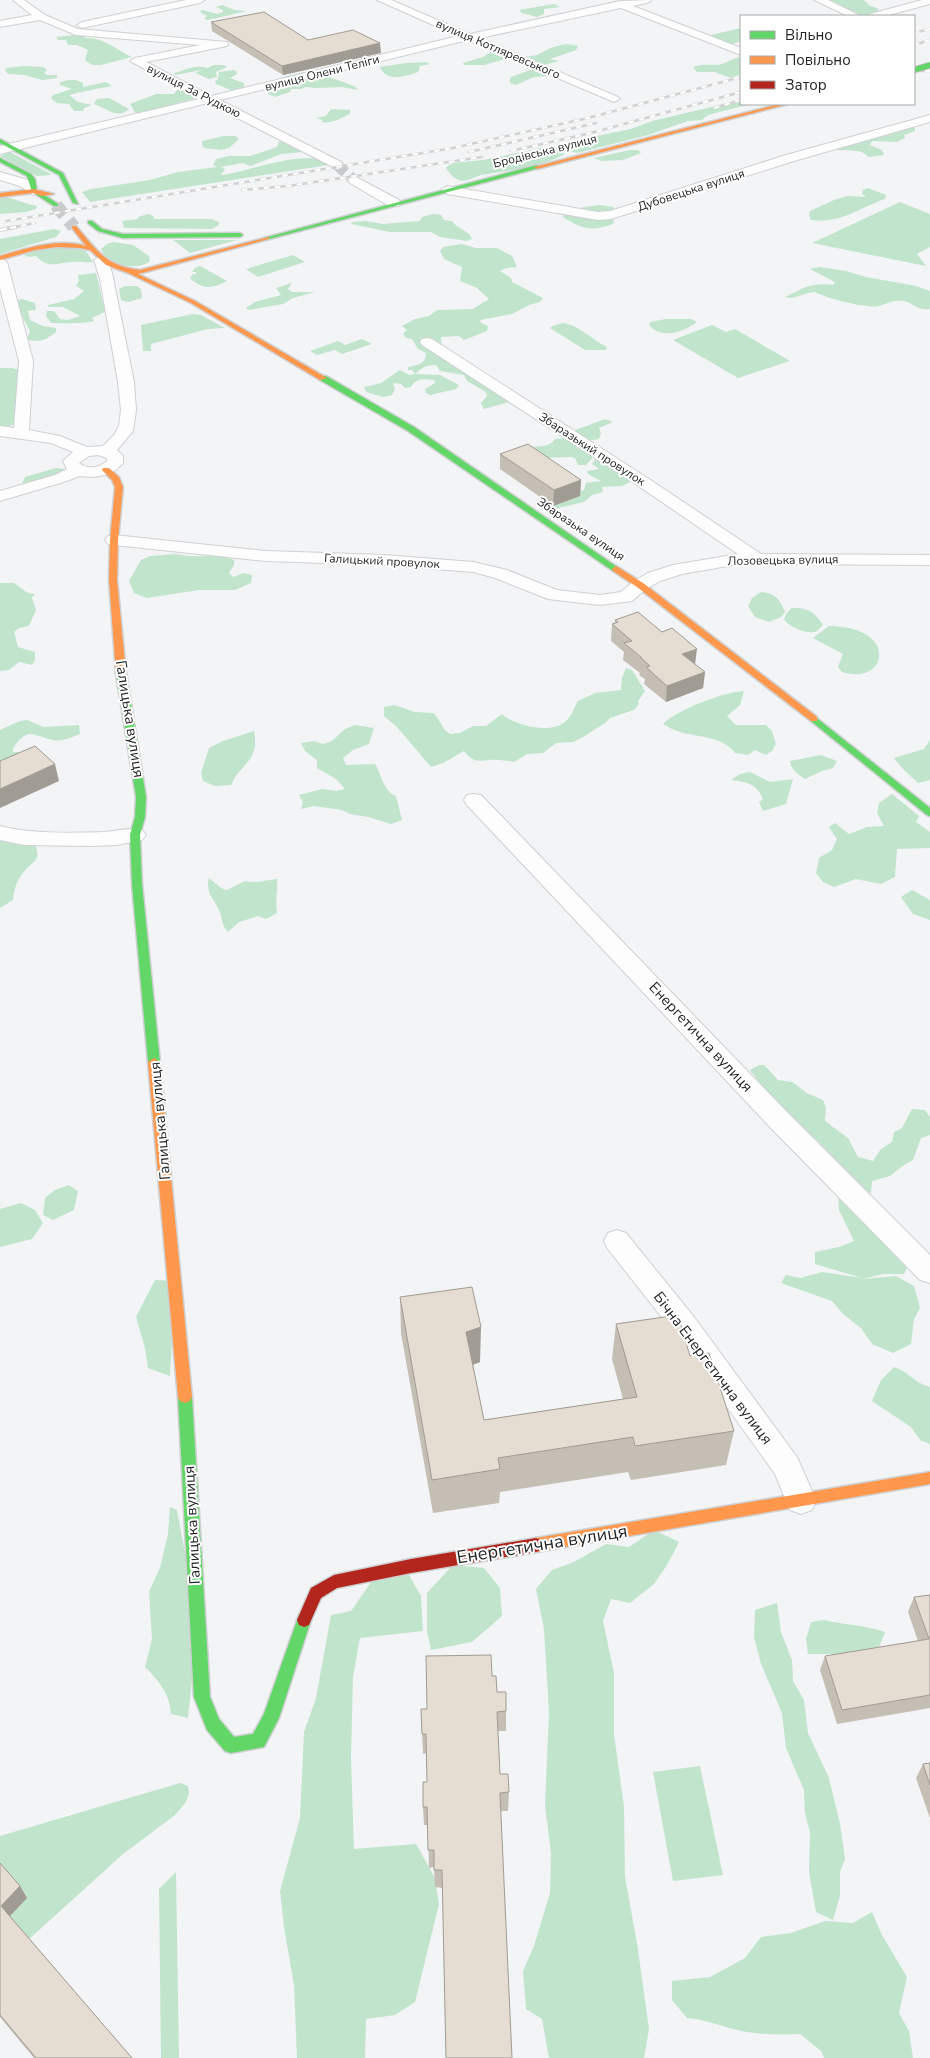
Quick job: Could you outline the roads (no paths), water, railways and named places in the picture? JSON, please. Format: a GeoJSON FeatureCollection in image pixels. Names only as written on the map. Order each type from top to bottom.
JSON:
{"type":"FeatureCollection","features":[{"type":"Feature","properties":{"kind":"main road"},"geometry":{"type":"LineString","coordinates":[[915,70],[930,65]]}},
{"type":"Feature","properties":{"kind":"main road","name":"Бродівська вулиця"},"geometry":{"type":"LineString","coordinates":[[131,273],[161,260],[192,258],[447,190],[781,105]]}},
{"type":"Feature","properties":{"kind":"main road"},"geometry":{"type":"LineString","coordinates":[[0,141],[62,174],[65,178],[66,186],[76,203]]}},
{"type":"Feature","properties":{"kind":"main road"},"geometry":{"type":"LineString","coordinates":[[0,160],[29,175],[32,179],[34,191]]}},
{"type":"Feature","properties":{"kind":"main road"},"geometry":{"type":"LineString","coordinates":[[34,191],[37,185],[48,182],[60,182],[66,186]]}},
{"type":"Feature","properties":{"kind":"main road"},"geometry":{"type":"LineString","coordinates":[[0,195],[34,191],[56,205]]}},
{"type":"Feature","properties":{"kind":"main road"},"geometry":{"type":"LineString","coordinates":[[90,222],[100,230],[145,243],[152,248]]}},
{"type":"Feature","properties":{"kind":"main road","name":"Бродівська вулиця"},"geometry":{"type":"LineString","coordinates":[[124,236],[247,235],[311,226]]}},
{"type":"Feature","properties":{"kind":"main road"},"geometry":{"type":"LineString","coordinates":[[0,260],[62,242],[70,237],[75,228],[101,260]]}},
{"type":"Feature","properties":{"kind":"main road"},"geometry":{"type":"LineString","coordinates":[[62,242],[89,245],[111,237],[124,236]]}},
{"type":"Feature","properties":{"kind":"main road"},"geometry":{"type":"LineString","coordinates":[[173,278],[176,267],[192,258]]}},
{"type":"Feature","properties":{"kind":"main road","name":"Збаразька вулиця"},"geometry":{"type":"LineString","coordinates":[[101,260],[114,268],[131,273],[193,302],[411,429],[640,585],[780,692],[930,813]]}},
{"type":"Feature","properties":{"kind":"main road","name":"Збаразька вулиця"},"geometry":{"type":"LineString","coordinates":[[161,260],[193,302]]}},
{"type":"Feature","properties":{"kind":"main road","name":"Галицька вулиця"},"geometry":{"type":"LineString","coordinates":[[106,470],[116,479],[119,487],[114,540],[114,580],[122,684],[141,797],[140,817],[135,836],[137,884],[184,1388],[202,1697],[213,1724],[232,1745],[258,1741]]}},
{"type":"Feature","properties":{"kind":"main road","name":"Енергетична вулиця"},"geometry":{"type":"LineString","coordinates":[[258,1741],[271,1718],[307,1610],[316,1593],[334,1582],[411,1566],[930,1478]]}},
{"type":"Feature","properties":{"kind":"street","name":"вулиця За Рудкою"},"geometry":{"type":"LineString","coordinates":[[18,0],[41,17],[76,32],[223,44],[135,61],[337,165]]}},
{"type":"Feature","properties":{"kind":"street"},"geometry":{"type":"LineString","coordinates":[[68,28],[200,0]]}},
{"type":"Feature","properties":{"kind":"street","name":"вулиця Котляревського"},"geometry":{"type":"LineString","coordinates":[[382,0],[614,99]]}},
{"type":"Feature","properties":{"kind":"street"},"geometry":{"type":"LineString","coordinates":[[609,0],[740,52]]}},
{"type":"Feature","properties":{"kind":"street","name":"вулиця Олени Теліги"},"geometry":{"type":"LineString","coordinates":[[0,150],[469,37],[646,0]]}},
{"type":"Feature","properties":{"kind":"street"},"geometry":{"type":"LineString","coordinates":[[820,0],[854,15]]}},
{"type":"Feature","properties":{"kind":"street"},"geometry":{"type":"LineString","coordinates":[[878,15],[930,1]]}},
{"type":"Feature","properties":{"kind":"street"},"geometry":{"type":"LineString","coordinates":[[0,24],[41,17]]}},
{"type":"Feature","properties":{"kind":"street","name":"Дубовецька вулиця"},"geometry":{"type":"LineString","coordinates":[[447,190],[598,216],[611,215],[790,158],[930,118]]}},
{"type":"Feature","properties":{"kind":"street"},"geometry":{"type":"LineString","coordinates":[[0,176],[24,183],[34,191]]}},
{"type":"Feature","properties":{"kind":"street"},"geometry":{"type":"LineString","coordinates":[[354,180],[394,204]]}},
{"type":"Feature","properties":{"kind":"street"},"geometry":{"type":"LineString","coordinates":[[0,260],[26,361],[21,434]]}},
{"type":"Feature","properties":{"kind":"street"},"geometry":{"type":"LineString","coordinates":[[101,260],[109,288],[128,399],[128,422],[116,444],[106,451]]}},
{"type":"Feature","properties":{"kind":"street"},"geometry":{"type":"LineString","coordinates":[[109,288],[131,273]]}},
{"type":"Feature","properties":{"kind":"street","name":"Збаразький провулок"},"geometry":{"type":"LineString","coordinates":[[427,342],[643,482],[755,558]]}},
{"type":"Feature","properties":{"kind":"street"},"geometry":{"type":"LineString","coordinates":[[0,431],[59,439],[73,444],[84,452]]}},
{"type":"Feature","properties":{"kind":"street"},"geometry":{"type":"LineString","coordinates":[[106,451],[115,456],[117,460],[106,470],[91,472],[78,470],[71,464],[71,461],[84,452],[106,451]]}},
{"type":"Feature","properties":{"kind":"street"},"geometry":{"type":"LineString","coordinates":[[0,496],[61,478],[78,470]]}},
{"type":"Feature","properties":{"kind":"street","name":"Галицький провулок"},"geometry":{"type":"LineString","coordinates":[[114,540],[266,556],[384,560],[473,567],[501,574],[554,595],[585,599],[600,600],[626,597],[640,585]]}},
{"type":"Feature","properties":{"kind":"street","name":"Лозовецька вулиця"},"geometry":{"type":"LineString","coordinates":[[640,585],[654,577],[679,569],[755,558],[930,560]]}},
{"type":"Feature","properties":{"kind":"street","name":"Енергетична вулиця"},"geometry":{"type":"LineString","coordinates":[[474,800],[776,1117],[930,1272]]}},
{"type":"Feature","properties":{"kind":"street"},"geometry":{"type":"LineString","coordinates":[[0,833],[14,838],[93,840],[135,836]]}},
{"type":"Feature","properties":{"kind":"street","name":"Бічна Енергетична вулиця"},"geometry":{"type":"LineString","coordinates":[[618,1241],[684,1326],[787,1466],[801,1500]]}},
{"type":"Feature","properties":{"kind":"tunnel"},"geometry":{"type":"LineString","coordinates":[[337,165],[354,180]]}},
{"type":"Feature","properties":{"kind":"tunnel"},"geometry":{"type":"LineString","coordinates":[[56,205],[74,227]]}},
{"type":"Feature","properties":{"kind":"railway"},"geometry":{"type":"LineString","coordinates":[[915,33],[930,29]]}},
{"type":"Feature","properties":{"kind":"railway"},"geometry":{"type":"LineString","coordinates":[[915,45],[930,40]]}},
{"type":"Feature","properties":{"kind":"railway"},"geometry":{"type":"LineString","coordinates":[[915,71],[930,71]]}},
{"type":"Feature","properties":{"kind":"railway"},"geometry":{"type":"LineString","coordinates":[[0,222],[453,148],[588,118],[740,77]]}},
{"type":"Feature","properties":{"kind":"railway"},"geometry":{"type":"LineString","coordinates":[[511,151],[591,133],[740,92]]}},
{"type":"Feature","properties":{"kind":"railway"},"geometry":{"type":"LineString","coordinates":[[714,108],[740,100]]}},
{"type":"Feature","properties":{"kind":"railway"},"geometry":{"type":"LineString","coordinates":[[469,152],[596,123]]}},
{"type":"Feature","properties":{"kind":"railway"},"geometry":{"type":"LineString","coordinates":[[242,190],[288,186],[482,157]]}},
{"type":"Feature","properties":{"kind":"railway"},"geometry":{"type":"LineString","coordinates":[[10,228],[35,223]]}},
{"type":"Feature","properties":{"kind":"railway"},"geometry":{"type":"LineString","coordinates":[[0,230],[16,227]]}}]}
